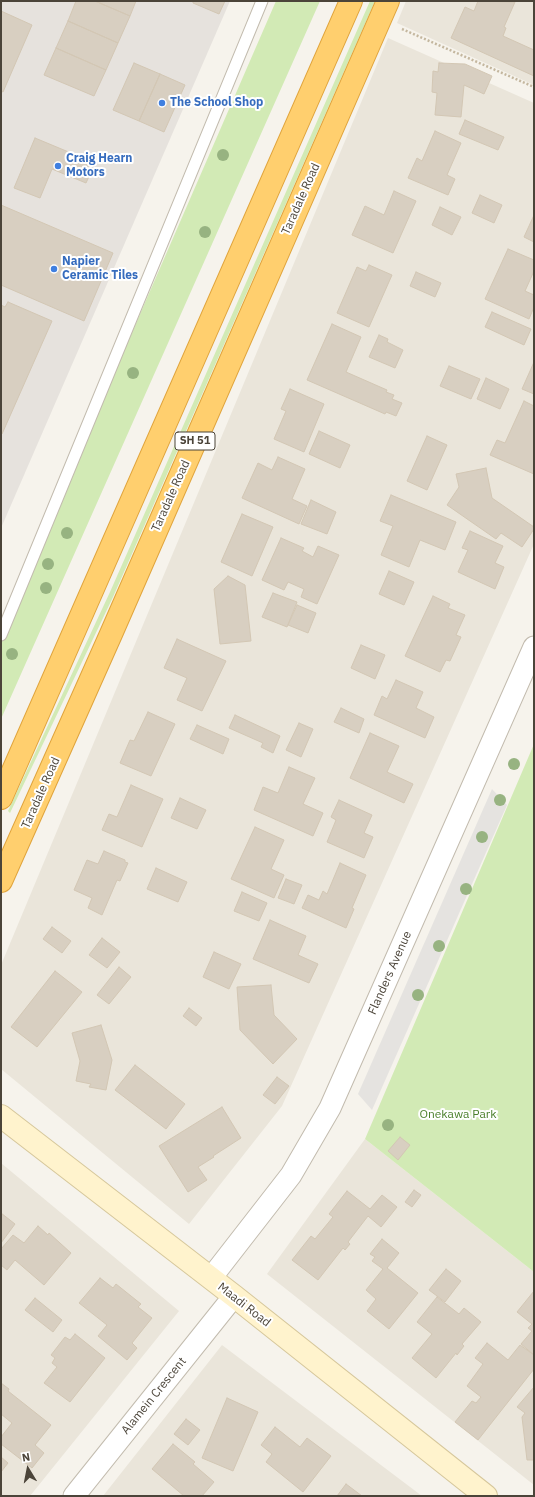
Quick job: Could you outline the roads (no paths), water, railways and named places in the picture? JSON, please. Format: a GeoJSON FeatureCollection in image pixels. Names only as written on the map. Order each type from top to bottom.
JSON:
{"type":"FeatureCollection","features":[{"type":"Feature","properties":{"kind":"highway","name":"SH 51"},"geometry":{"type":"LineString","coordinates":[[1,798],[351,1]]}},
{"type":"Feature","properties":{"kind":"highway","name":"Taradale Road"},"geometry":{"type":"LineString","coordinates":[[4,867],[27,826],[384,10]]}},
{"type":"Feature","properties":{"kind":"main road","name":"Maadi Road"},"geometry":{"type":"LineString","coordinates":[[1,1116],[234,1296],[486,1496]]}},
{"type":"Feature","properties":{"kind":"street","name":"Flanders Avenue"},"geometry":{"type":"LineString","coordinates":[[211,1278],[291,1175],[330,1108],[534,647]]}},
{"type":"Feature","properties":{"kind":"street","name":"Alamein Crescent"},"geometry":{"type":"LineString","coordinates":[[74,1496],[234,1296]]}},
{"type":"Feature","properties":{"kind":"lane"},"geometry":{"type":"LineString","coordinates":[[1,635],[262,1]]}},
{"type":"Feature","properties":{"kind":"place","name":"The School Shop"},"geometry":{"type":"Point","coordinates":[162,103]}},
{"type":"Feature","properties":{"kind":"place","name":"Craig Hearn Motors"},"geometry":{"type":"Point","coordinates":[58,166]}},
{"type":"Feature","properties":{"kind":"place","name":"Napier Ceramic Tiles"},"geometry":{"type":"Point","coordinates":[54,269]}},
{"type":"Feature","properties":{"kind":"park label","name":"Onekawa Park"},"geometry":{"type":"Point","coordinates":[458,1115]}}]}
